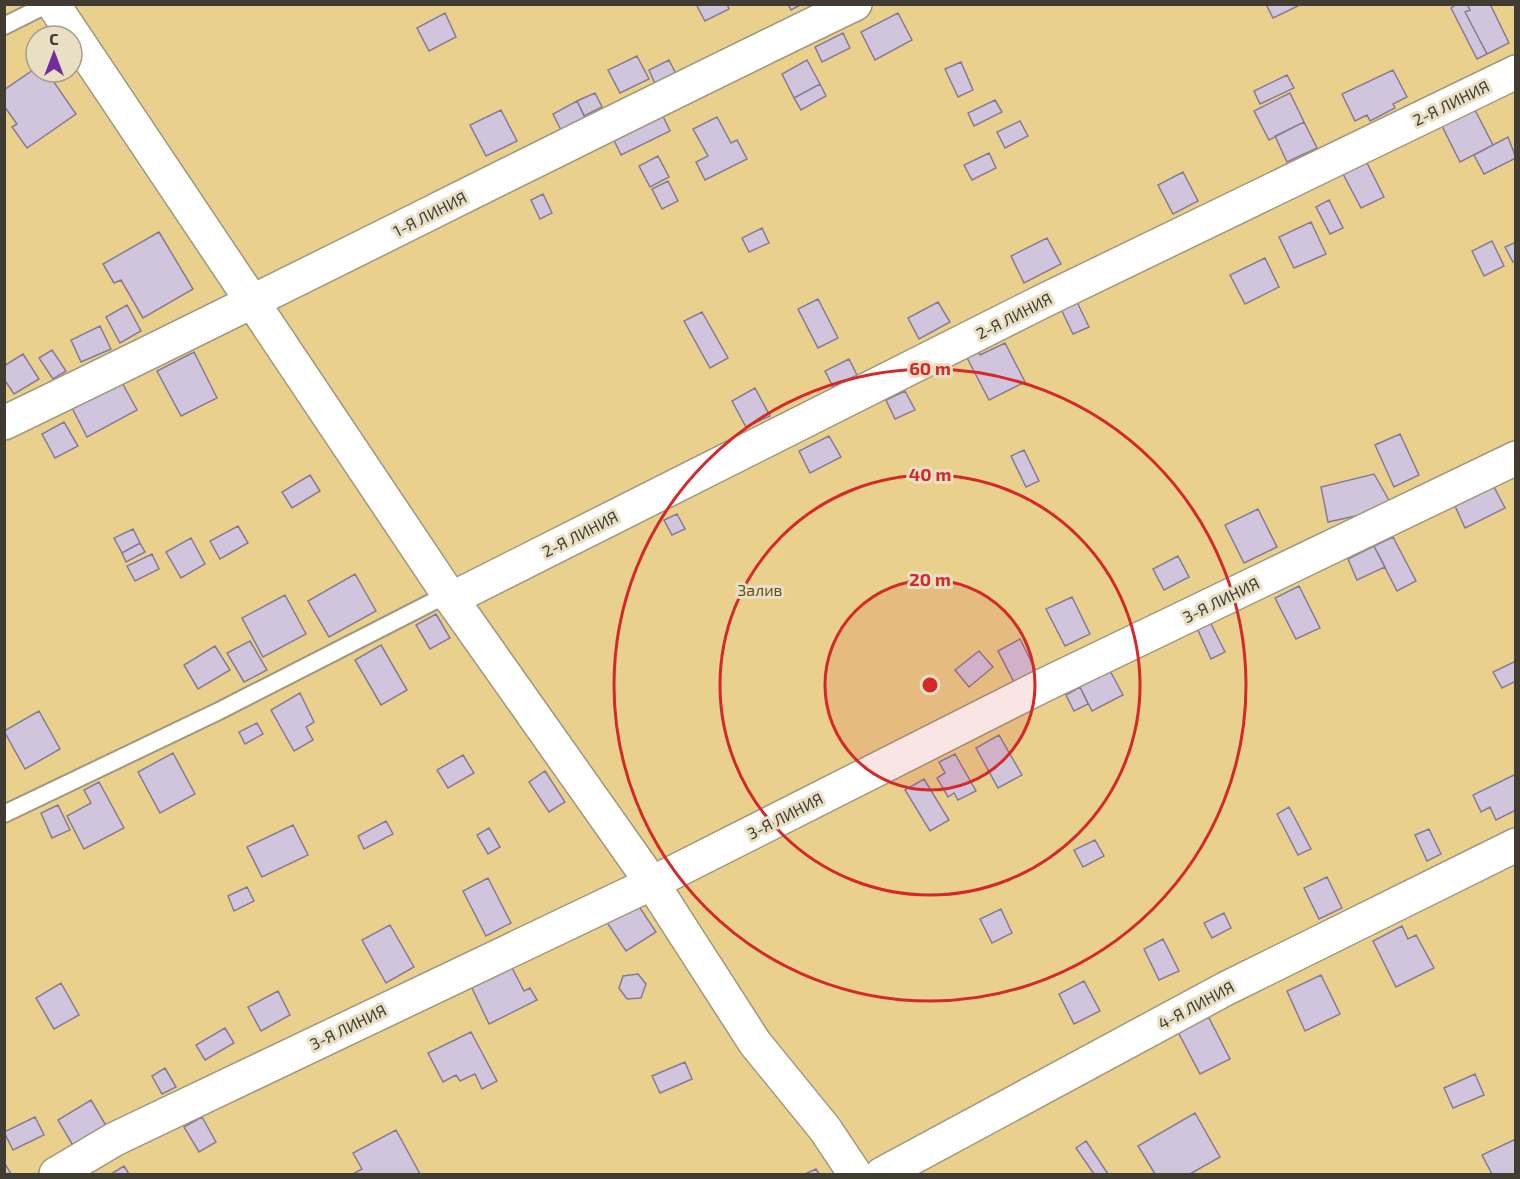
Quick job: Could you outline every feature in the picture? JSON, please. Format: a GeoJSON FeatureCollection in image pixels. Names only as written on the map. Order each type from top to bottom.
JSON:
{"type":"FeatureCollection","features":[{"type":"Feature","properties":{"kind":"street"},"geometry":{"type":"LineString","coordinates":[[53,4],[450,597],[652,883],[754,1043],[825,1129],[855,1174]]}},
{"type":"Feature","properties":{"kind":"street","name":"1-Я ЛИНИЯ"},"geometry":{"type":"LineString","coordinates":[[4,423],[252,304],[606,124],[855,4]]}},
{"type":"Feature","properties":{"kind":"street","name":"2-Я ЛИНИЯ"},"geometry":{"type":"LineString","coordinates":[[450,597],[1043,301],[1515,72]]}},
{"type":"Feature","properties":{"kind":"street","name":"3-Я ЛИНИЯ"},"geometry":{"type":"LineString","coordinates":[[56,1174],[115,1139],[652,883],[1042,686],[1515,458]]}},
{"type":"Feature","properties":{"kind":"street","name":"4-Я ЛИНИЯ"},"geometry":{"type":"LineString","coordinates":[[882,1174],[1225,989],[1515,845]]}},
{"type":"Feature","properties":{"kind":"lane"},"geometry":{"type":"LineString","coordinates":[[4,26],[48,4]]}},
{"type":"Feature","properties":{"kind":"lane"},"geometry":{"type":"LineString","coordinates":[[4,814],[450,597]]}},
{"type":"Feature","properties":{"kind":"green space","name":"Залив"},"geometry":{"type":"Polygon","coordinates":[[[5,5],[1515,5],[1515,1174],[5,1174],[5,5]]]}},
{"type":"Feature","properties":{"kind":"building"},"geometry":{"type":"Polygon","coordinates":[[[696,4],[727,4],[729,9],[705,21],[696,4]]]}},
{"type":"Feature","properties":{"kind":"building"},"geometry":{"type":"Polygon","coordinates":[[[788,4],[802,4],[791,10],[788,4]]]}},
{"type":"Feature","properties":{"kind":"building"},"geometry":{"type":"Polygon","coordinates":[[[1266,4],[1300,4],[1300,5],[1273,18],[1266,4]]]}},
{"type":"Feature","properties":{"kind":"building"},"geometry":{"type":"Polygon","coordinates":[[[1457,4],[1467,4],[1470,10],[1465,12],[1487,54],[1477,59],[1451,8],[1457,4]]]}},
{"type":"Feature","properties":{"kind":"building"},"geometry":{"type":"Polygon","coordinates":[[[1467,4],[1490,4],[1509,43],[1487,54],[1465,12],[1470,10],[1467,4]]]}},
{"type":"Feature","properties":{"kind":"building"},"geometry":{"type":"Polygon","coordinates":[[[445,13],[456,37],[429,51],[417,28],[445,13]]]}},
{"type":"Feature","properties":{"kind":"building"},"geometry":{"type":"Polygon","coordinates":[[[898,13],[912,40],[875,60],[861,32],[898,13]]]}},
{"type":"Feature","properties":{"kind":"building"},"geometry":{"type":"Polygon","coordinates":[[[843,33],[850,48],[822,62],[815,47],[843,33]]]}},
{"type":"Feature","properties":{"kind":"building"},"geometry":{"type":"Polygon","coordinates":[[[637,56],[649,79],[620,93],[608,70],[637,56]]]}},
{"type":"Feature","properties":{"kind":"building"},"geometry":{"type":"Polygon","coordinates":[[[669,60],[677,76],[656,86],[649,70],[669,60]]]}},
{"type":"Feature","properties":{"kind":"building"},"geometry":{"type":"Polygon","coordinates":[[[807,60],[820,84],[794,98],[782,74],[807,60]]]}},
{"type":"Feature","properties":{"kind":"building"},"geometry":{"type":"Polygon","coordinates":[[[961,62],[973,90],[958,97],[945,69],[961,62]]]}},
{"type":"Feature","properties":{"kind":"building"},"geometry":{"type":"Polygon","coordinates":[[[1393,70],[1407,97],[1393,104],[1395,108],[1370,121],[1367,115],[1355,121],[1342,94],[1393,70]]]}},
{"type":"Feature","properties":{"kind":"building"},"geometry":{"type":"Polygon","coordinates":[[[1287,75],[1294,88],[1260,104],[1254,91],[1287,75]]]}},
{"type":"Feature","properties":{"kind":"building"},"geometry":{"type":"Polygon","coordinates":[[[24,76],[24,84],[55,84],[76,114],[27,148],[12,127],[17,124],[4,106],[4,90],[24,76]]]}},
{"type":"Feature","properties":{"kind":"building"},"geometry":{"type":"Polygon","coordinates":[[[820,84],[826,96],[801,110],[794,98],[820,84]]]}},
{"type":"Feature","properties":{"kind":"building"},"geometry":{"type":"Polygon","coordinates":[[[595,93],[602,107],[584,116],[577,101],[595,93]]]}},
{"type":"Feature","properties":{"kind":"building"},"geometry":{"type":"Polygon","coordinates":[[[1290,93],[1304,122],[1269,140],[1254,111],[1290,93]]]}},
{"type":"Feature","properties":{"kind":"building"},"geometry":{"type":"Polygon","coordinates":[[[995,100],[1002,112],[974,126],[968,113],[995,100]]]}},
{"type":"Feature","properties":{"kind":"building"},"geometry":{"type":"Polygon","coordinates":[[[577,101],[586,119],[562,132],[553,114],[577,101]]]}},
{"type":"Feature","properties":{"kind":"building"},"geometry":{"type":"Polygon","coordinates":[[[501,110],[517,141],[486,156],[470,125],[501,110]]]}},
{"type":"Feature","properties":{"kind":"building"},"geometry":{"type":"Polygon","coordinates":[[[1475,110],[1493,145],[1460,162],[1442,126],[1475,110]]]}},
{"type":"Feature","properties":{"kind":"building"},"geometry":{"type":"Polygon","coordinates":[[[662,114],[670,131],[621,155],[613,138],[662,114]]]}},
{"type":"Feature","properties":{"kind":"building"},"geometry":{"type":"Polygon","coordinates":[[[717,117],[731,143],[737,140],[747,159],[705,180],[696,162],[708,156],[693,129],[717,117]]]}},
{"type":"Feature","properties":{"kind":"building"},"geometry":{"type":"Polygon","coordinates":[[[1020,121],[1028,136],[1005,148],[997,132],[1020,121]]]}},
{"type":"Feature","properties":{"kind":"building"},"geometry":{"type":"Polygon","coordinates":[[[1304,122],[1317,148],[1287,162],[1275,136],[1304,122]]]}},
{"type":"Feature","properties":{"kind":"building"},"geometry":{"type":"Polygon","coordinates":[[[1508,137],[1516,158],[1484,174],[1474,155],[1508,137]]]}},
{"type":"Feature","properties":{"kind":"building"},"geometry":{"type":"Polygon","coordinates":[[[989,153],[996,168],[972,180],[964,165],[989,153]]]}},
{"type":"Feature","properties":{"kind":"building"},"geometry":{"type":"Polygon","coordinates":[[[658,156],[669,177],[650,187],[639,166],[658,156]]]}},
{"type":"Feature","properties":{"kind":"building"},"geometry":{"type":"Polygon","coordinates":[[[1366,161],[1384,197],[1361,208],[1342,172],[1366,161]]]}},
{"type":"Feature","properties":{"kind":"building"},"geometry":{"type":"Polygon","coordinates":[[[1183,172],[1198,201],[1173,214],[1158,185],[1183,172]]]}},
{"type":"Feature","properties":{"kind":"building"},"geometry":{"type":"Polygon","coordinates":[[[668,181],[678,201],[662,209],[652,189],[668,181]]]}},
{"type":"Feature","properties":{"kind":"building"},"geometry":{"type":"Polygon","coordinates":[[[543,194],[552,213],[540,219],[531,200],[543,194]]]}},
{"type":"Feature","properties":{"kind":"building"},"geometry":{"type":"Polygon","coordinates":[[[1329,200],[1343,228],[1330,234],[1316,207],[1329,200]]]}},
{"type":"Feature","properties":{"kind":"building"},"geometry":{"type":"Polygon","coordinates":[[[1311,222],[1326,254],[1294,268],[1279,237],[1311,222]]]}},
{"type":"Feature","properties":{"kind":"building"},"geometry":{"type":"Polygon","coordinates":[[[762,228],[769,243],[749,252],[742,238],[762,228]]]}},
{"type":"Feature","properties":{"kind":"building"},"geometry":{"type":"Polygon","coordinates":[[[159,232],[193,289],[143,318],[121,280],[114,283],[103,264],[159,232]]]}},
{"type":"Feature","properties":{"kind":"building"},"geometry":{"type":"Polygon","coordinates":[[[1047,238],[1061,264],[1024,283],[1011,256],[1047,238]]]}},
{"type":"Feature","properties":{"kind":"building"},"geometry":{"type":"Polygon","coordinates":[[[1492,241],[1504,266],[1484,276],[1472,251],[1492,241]]]}},
{"type":"Feature","properties":{"kind":"building"},"geometry":{"type":"Polygon","coordinates":[[[1516,242],[1516,261],[1513,262],[1505,247],[1516,242]]]}},
{"type":"Feature","properties":{"kind":"building"},"geometry":{"type":"Polygon","coordinates":[[[1265,258],[1279,287],[1245,304],[1230,275],[1265,258]]]}},
{"type":"Feature","properties":{"kind":"building"},"geometry":{"type":"Polygon","coordinates":[[[818,299],[838,338],[818,348],[798,309],[818,299]]]}},
{"type":"Feature","properties":{"kind":"building"},"geometry":{"type":"Polygon","coordinates":[[[1076,300],[1089,327],[1073,334],[1060,307],[1076,300]]]}},
{"type":"Feature","properties":{"kind":"building"},"geometry":{"type":"Polygon","coordinates":[[[938,302],[950,322],[919,339],[908,318],[938,302]]]}},
{"type":"Feature","properties":{"kind":"building"},"geometry":{"type":"Polygon","coordinates":[[[127,305],[141,331],[120,343],[106,317],[127,305]]]}},
{"type":"Feature","properties":{"kind":"building"},"geometry":{"type":"Polygon","coordinates":[[[702,312],[728,358],[710,368],[684,321],[702,312]]]}},
{"type":"Feature","properties":{"kind":"building"},"geometry":{"type":"Polygon","coordinates":[[[100,326],[111,349],[81,362],[71,340],[100,326]]]}},
{"type":"Feature","properties":{"kind":"building"},"geometry":{"type":"Polygon","coordinates":[[[1005,343],[1025,382],[989,400],[964,352],[976,347],[980,355],[1005,343]]]}},
{"type":"Feature","properties":{"kind":"building"},"geometry":{"type":"Polygon","coordinates":[[[52,350],[66,371],[53,379],[39,358],[52,350]]]}},
{"type":"Feature","properties":{"kind":"building"},"geometry":{"type":"Polygon","coordinates":[[[194,352],[217,398],[181,416],[157,371],[194,352]]]}},
{"type":"Feature","properties":{"kind":"building"},"geometry":{"type":"Polygon","coordinates":[[[23,354],[39,379],[14,394],[4,379],[4,366],[23,354]]]}},
{"type":"Feature","properties":{"kind":"building"},"geometry":{"type":"Polygon","coordinates":[[[849,359],[857,375],[833,387],[825,371],[849,359]]]}},
{"type":"Feature","properties":{"kind":"building"},"geometry":{"type":"Polygon","coordinates":[[[120,379],[137,410],[87,437],[71,406],[120,379]]]}},
{"type":"Feature","properties":{"kind":"building"},"geometry":{"type":"Polygon","coordinates":[[[755,388],[770,416],[746,427],[732,401],[755,388]]]}},
{"type":"Feature","properties":{"kind":"building"},"geometry":{"type":"Polygon","coordinates":[[[905,391],[915,410],[895,419],[886,400],[905,391]]]}},
{"type":"Feature","properties":{"kind":"building"},"geometry":{"type":"Polygon","coordinates":[[[64,422],[78,446],[55,458],[42,434],[64,422]]]}},
{"type":"Feature","properties":{"kind":"building"},"geometry":{"type":"Polygon","coordinates":[[[1400,434],[1419,475],[1394,487],[1375,445],[1400,434]]]}},
{"type":"Feature","properties":{"kind":"building"},"geometry":{"type":"Polygon","coordinates":[[[829,436],[841,457],[810,473],[799,451],[829,436]]]}},
{"type":"Feature","properties":{"kind":"building"},"geometry":{"type":"Polygon","coordinates":[[[1024,450],[1039,481],[1026,487],[1011,456],[1024,450]]]}},
{"type":"Feature","properties":{"kind":"building"},"geometry":{"type":"Polygon","coordinates":[[[1374,474],[1390,502],[1369,513],[1328,522],[1321,487],[1374,474]]]}},
{"type":"Feature","properties":{"kind":"building"},"geometry":{"type":"Polygon","coordinates":[[[310,475],[320,491],[292,508],[282,492],[310,475]]]}},
{"type":"Feature","properties":{"kind":"building"},"geometry":{"type":"Polygon","coordinates":[[[1494,487],[1505,508],[1465,528],[1455,506],[1494,487]]]}},
{"type":"Feature","properties":{"kind":"building"},"geometry":{"type":"Polygon","coordinates":[[[1258,509],[1277,547],[1244,563],[1225,525],[1258,509]]]}},
{"type":"Feature","properties":{"kind":"building"},"geometry":{"type":"Polygon","coordinates":[[[677,514],[685,529],[672,535],[664,520],[677,514]]]}},
{"type":"Feature","properties":{"kind":"building"},"geometry":{"type":"Polygon","coordinates":[[[238,526],[248,543],[220,559],[210,541],[238,526]]]}},
{"type":"Feature","properties":{"kind":"building"},"geometry":{"type":"Polygon","coordinates":[[[133,529],[140,543],[122,553],[114,538],[133,529]]]}},
{"type":"Feature","properties":{"kind":"building"},"geometry":{"type":"Polygon","coordinates":[[[1393,537],[1416,581],[1397,591],[1374,546],[1393,537]]]}},
{"type":"Feature","properties":{"kind":"building"},"geometry":{"type":"Polygon","coordinates":[[[191,538],[205,564],[181,578],[166,552],[191,538]]]}},
{"type":"Feature","properties":{"kind":"building"},"geometry":{"type":"Polygon","coordinates":[[[140,543],[145,552],[126,562],[122,553],[140,543]]]}},
{"type":"Feature","properties":{"kind":"building"},"geometry":{"type":"Polygon","coordinates":[[[1374,546],[1385,567],[1357,580],[1348,559],[1374,546]]]}},
{"type":"Feature","properties":{"kind":"building"},"geometry":{"type":"Polygon","coordinates":[[[152,554],[159,569],[135,581],[127,566],[152,554]]]}},
{"type":"Feature","properties":{"kind":"building"},"geometry":{"type":"Polygon","coordinates":[[[1178,556],[1189,577],[1164,590],[1153,569],[1178,556]]]}},
{"type":"Feature","properties":{"kind":"building"},"geometry":{"type":"Polygon","coordinates":[[[355,574],[376,611],[329,637],[308,601],[355,574]]]}},
{"type":"Feature","properties":{"kind":"building"},"geometry":{"type":"Polygon","coordinates":[[[1299,586],[1320,628],[1296,639],[1275,598],[1299,586]]]}},
{"type":"Feature","properties":{"kind":"building"},"geometry":{"type":"Polygon","coordinates":[[[285,595],[306,634],[263,657],[242,618],[285,595]]]}},
{"type":"Feature","properties":{"kind":"building"},"geometry":{"type":"Polygon","coordinates":[[[1072,597],[1090,634],[1065,646],[1046,609],[1072,597]]]}},
{"type":"Feature","properties":{"kind":"building"},"geometry":{"type":"Polygon","coordinates":[[[436,614],[450,638],[430,649],[416,625],[436,614]]]}},
{"type":"Feature","properties":{"kind":"building"},"geometry":{"type":"Polygon","coordinates":[[[1210,622],[1225,652],[1211,659],[1197,628],[1210,622]]]}},
{"type":"Feature","properties":{"kind":"building"},"geometry":{"type":"Polygon","coordinates":[[[1020,639],[1036,671],[1014,682],[998,651],[1020,639]]]}},
{"type":"Feature","properties":{"kind":"building"},"geometry":{"type":"Polygon","coordinates":[[[250,641],[267,670],[244,682],[227,653],[250,641]]]}},
{"type":"Feature","properties":{"kind":"building"},"geometry":{"type":"Polygon","coordinates":[[[381,645],[407,690],[381,705],[355,660],[381,645]]]}},
{"type":"Feature","properties":{"kind":"building"},"geometry":{"type":"Polygon","coordinates":[[[215,646],[230,670],[198,689],[184,665],[215,646]]]}},
{"type":"Feature","properties":{"kind":"building"},"geometry":{"type":"Polygon","coordinates":[[[979,651],[993,667],[969,687],[955,670],[979,651]]]}},
{"type":"Feature","properties":{"kind":"building"},"geometry":{"type":"Polygon","coordinates":[[[1516,661],[1516,681],[1502,688],[1493,672],[1516,661]]]}},
{"type":"Feature","properties":{"kind":"building"},"geometry":{"type":"Polygon","coordinates":[[[1109,669],[1123,695],[1092,711],[1079,685],[1109,669]]]}},
{"type":"Feature","properties":{"kind":"building"},"geometry":{"type":"Polygon","coordinates":[[[1080,687],[1088,704],[1074,711],[1066,695],[1080,687]]]}},
{"type":"Feature","properties":{"kind":"building"},"geometry":{"type":"Polygon","coordinates":[[[300,693],[314,722],[306,727],[313,740],[294,751],[271,710],[300,693]]]}},
{"type":"Feature","properties":{"kind":"building"},"geometry":{"type":"Polygon","coordinates":[[[39,711],[60,749],[25,769],[4,731],[39,711]]]}},
{"type":"Feature","properties":{"kind":"building"},"geometry":{"type":"Polygon","coordinates":[[[257,723],[263,734],[245,744],[239,732],[257,723]]]}},
{"type":"Feature","properties":{"kind":"building"},"geometry":{"type":"Polygon","coordinates":[[[999,735],[1022,775],[998,788],[976,748],[999,735]]]}},
{"type":"Feature","properties":{"kind":"building"},"geometry":{"type":"Polygon","coordinates":[[[173,753],[195,794],[160,813],[138,772],[173,753]]]}},
{"type":"Feature","properties":{"kind":"building"},"geometry":{"type":"Polygon","coordinates":[[[955,754],[976,791],[958,800],[954,793],[948,797],[937,778],[945,773],[939,762],[955,754]]]}},
{"type":"Feature","properties":{"kind":"building"},"geometry":{"type":"Polygon","coordinates":[[[463,755],[474,773],[448,788],[437,770],[463,755]]]}},
{"type":"Feature","properties":{"kind":"building"},"geometry":{"type":"Polygon","coordinates":[[[545,771],[565,802],[549,812],[529,782],[545,771]]]}},
{"type":"Feature","properties":{"kind":"building"},"geometry":{"type":"Polygon","coordinates":[[[1516,774],[1516,810],[1496,820],[1490,807],[1481,812],[1473,795],[1516,774]]]}},
{"type":"Feature","properties":{"kind":"building"},"geometry":{"type":"Polygon","coordinates":[[[924,779],[949,820],[930,831],[905,790],[924,779]]]}},
{"type":"Feature","properties":{"kind":"building"},"geometry":{"type":"Polygon","coordinates":[[[99,782],[124,828],[84,849],[67,816],[91,803],[84,790],[99,782]]]}},
{"type":"Feature","properties":{"kind":"building"},"geometry":{"type":"Polygon","coordinates":[[[58,805],[70,830],[52,838],[41,813],[58,805]]]}},
{"type":"Feature","properties":{"kind":"building"},"geometry":{"type":"Polygon","coordinates":[[[1289,807],[1311,849],[1298,855],[1277,814],[1289,807]]]}},
{"type":"Feature","properties":{"kind":"building"},"geometry":{"type":"Polygon","coordinates":[[[386,821],[393,834],[364,849],[358,836],[386,821]]]}},
{"type":"Feature","properties":{"kind":"building"},"geometry":{"type":"Polygon","coordinates":[[[293,825],[308,855],[262,877],[247,847],[293,825]]]}},
{"type":"Feature","properties":{"kind":"building"},"geometry":{"type":"Polygon","coordinates":[[[489,828],[500,847],[488,854],[477,835],[489,828]]]}},
{"type":"Feature","properties":{"kind":"building"},"geometry":{"type":"Polygon","coordinates":[[[1429,829],[1441,854],[1427,861],[1415,835],[1429,829]]]}},
{"type":"Feature","properties":{"kind":"building"},"geometry":{"type":"Polygon","coordinates":[[[1095,840],[1104,856],[1083,867],[1074,850],[1095,840]]]}},
{"type":"Feature","properties":{"kind":"building"},"geometry":{"type":"Polygon","coordinates":[[[1327,877],[1342,908],[1319,919],[1304,888],[1327,877]]]}},
{"type":"Feature","properties":{"kind":"building"},"geometry":{"type":"Polygon","coordinates":[[[488,878],[511,923],[486,936],[463,891],[488,878]]]}},
{"type":"Feature","properties":{"kind":"building"},"geometry":{"type":"Polygon","coordinates":[[[247,887],[254,901],[234,911],[228,896],[247,887]]]}},
{"type":"Feature","properties":{"kind":"building"},"geometry":{"type":"Polygon","coordinates":[[[636,902],[656,932],[626,951],[606,921],[636,902]]]}},
{"type":"Feature","properties":{"kind":"building"},"geometry":{"type":"Polygon","coordinates":[[[1001,909],[1012,933],[992,943],[980,919],[1001,909]]]}},
{"type":"Feature","properties":{"kind":"building"},"geometry":{"type":"Polygon","coordinates":[[[1224,913],[1231,928],[1212,938],[1204,923],[1224,913]]]}},
{"type":"Feature","properties":{"kind":"building"},"geometry":{"type":"Polygon","coordinates":[[[390,925],[414,967],[386,983],[362,940],[390,925]]]}},
{"type":"Feature","properties":{"kind":"building"},"geometry":{"type":"Polygon","coordinates":[[[1402,926],[1408,939],[1416,935],[1434,968],[1396,987],[1373,941],[1402,926]]]}},
{"type":"Feature","properties":{"kind":"building"},"geometry":{"type":"Polygon","coordinates":[[[1163,939],[1179,971],[1159,980],[1144,949],[1163,939]]]}},
{"type":"Feature","properties":{"kind":"building"},"geometry":{"type":"Polygon","coordinates":[[[511,966],[524,991],[530,988],[537,1000],[489,1024],[471,986],[511,966]]]}},
{"type":"Feature","properties":{"kind":"building"},"geometry":{"type":"Polygon","coordinates":[[[638,974],[646,984],[641,998],[627,999],[619,988],[623,976],[638,974]]]}},
{"type":"Feature","properties":{"kind":"building"},"geometry":{"type":"Polygon","coordinates":[[[1321,975],[1340,1014],[1305,1031],[1287,991],[1321,975]]]}},
{"type":"Feature","properties":{"kind":"building"},"geometry":{"type":"Polygon","coordinates":[[[1084,981],[1100,1011],[1074,1024],[1059,994],[1084,981]]]}},
{"type":"Feature","properties":{"kind":"building"},"geometry":{"type":"Polygon","coordinates":[[[61,983],[79,1015],[54,1029],[36,998],[61,983]]]}},
{"type":"Feature","properties":{"kind":"building"},"geometry":{"type":"Polygon","coordinates":[[[278,991],[290,1015],[261,1031],[248,1007],[278,991]]]}},
{"type":"Feature","properties":{"kind":"building"},"geometry":{"type":"Polygon","coordinates":[[[1208,1016],[1230,1059],[1200,1074],[1178,1032],[1208,1016]]]}},
{"type":"Feature","properties":{"kind":"building"},"geometry":{"type":"Polygon","coordinates":[[[225,1028],[234,1043],[205,1060],[196,1045],[225,1028]]]}},
{"type":"Feature","properties":{"kind":"building"},"geometry":{"type":"Polygon","coordinates":[[[471,1032],[497,1081],[482,1089],[475,1074],[460,1081],[456,1075],[443,1082],[428,1053],[471,1032]]]}},
{"type":"Feature","properties":{"kind":"building"},"geometry":{"type":"Polygon","coordinates":[[[685,1062],[692,1079],[660,1093],[652,1076],[685,1062]]]}},
{"type":"Feature","properties":{"kind":"building"},"geometry":{"type":"Polygon","coordinates":[[[165,1068],[176,1087],[162,1094],[152,1076],[165,1068]]]}},
{"type":"Feature","properties":{"kind":"building"},"geometry":{"type":"Polygon","coordinates":[[[1475,1074],[1484,1095],[1453,1108],[1444,1088],[1475,1074]]]}},
{"type":"Feature","properties":{"kind":"building"},"geometry":{"type":"Polygon","coordinates":[[[91,1100],[108,1129],[75,1149],[58,1120],[91,1100]]]}},
{"type":"Feature","properties":{"kind":"building"},"geometry":{"type":"Polygon","coordinates":[[[1195,1113],[1220,1157],[1190,1174],[1155,1174],[1138,1146],[1195,1113]]]}},
{"type":"Feature","properties":{"kind":"building"},"geometry":{"type":"Polygon","coordinates":[[[35,1117],[44,1135],[13,1150],[4,1132],[35,1117]]]}},
{"type":"Feature","properties":{"kind":"building"},"geometry":{"type":"Polygon","coordinates":[[[202,1117],[216,1142],[199,1152],[184,1127],[202,1117]]]}},
{"type":"Feature","properties":{"kind":"building"},"geometry":{"type":"Polygon","coordinates":[[[396,1130],[420,1174],[353,1174],[362,1169],[353,1153],[396,1130]]]}},
{"type":"Feature","properties":{"kind":"building"},"geometry":{"type":"Polygon","coordinates":[[[1516,1139],[1516,1174],[1492,1174],[1482,1155],[1516,1139]]]}},
{"type":"Feature","properties":{"kind":"building"},"geometry":{"type":"Polygon","coordinates":[[[1086,1141],[1108,1174],[1094,1174],[1076,1148],[1086,1141]]]}},
{"type":"Feature","properties":{"kind":"building"},"geometry":{"type":"Polygon","coordinates":[[[4,1162],[11,1174],[4,1174],[4,1162]]]}},
{"type":"Feature","properties":{"kind":"building"},"geometry":{"type":"Polygon","coordinates":[[[124,1166],[129,1174],[111,1174],[124,1166]]]}},
{"type":"Feature","properties":{"kind":"building"},"geometry":{"type":"Polygon","coordinates":[[[816,1169],[819,1174],[805,1174],[816,1169]]]}}]}
